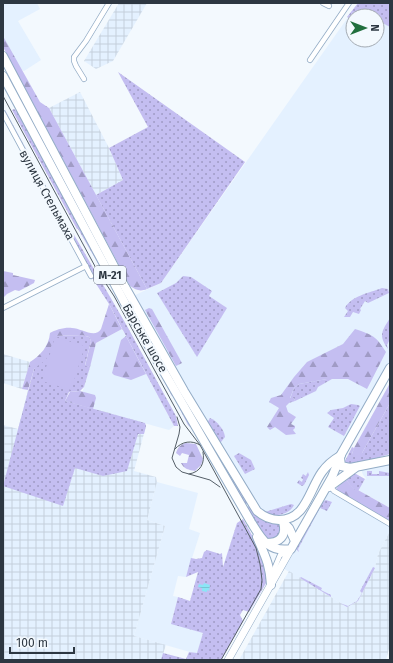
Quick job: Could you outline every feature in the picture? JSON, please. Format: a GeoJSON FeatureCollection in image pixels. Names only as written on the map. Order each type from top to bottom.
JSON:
{"type":"FeatureCollection","features":[{"type":"Feature","properties":{"kind":"highway","name":"М-21"},"geometry":{"type":"LineString","coordinates":[[3,56],[125,287],[184,391],[257,511],[266,518],[280,521]]}},
{"type":"Feature","properties":{"kind":"highway","name":"Барське шосе"},"geometry":{"type":"LineString","coordinates":[[3,76],[135,322],[251,522]]}},
{"type":"Feature","properties":{"kind":"highway"},"geometry":{"type":"LineString","coordinates":[[15,98],[23,94]]}},
{"type":"Feature","properties":{"kind":"highway"},"geometry":{"type":"LineString","coordinates":[[291,548],[298,528],[321,486],[341,455],[390,368]]}},
{"type":"Feature","properties":{"kind":"highway"},"geometry":{"type":"LineString","coordinates":[[280,521],[293,517],[300,512],[321,473],[331,462],[341,455]]}},
{"type":"Feature","properties":{"kind":"highway"},"geometry":{"type":"LineString","coordinates":[[341,455],[340,465],[342,467],[350,468],[390,460]]}},
{"type":"Feature","properties":{"kind":"highway"},"geometry":{"type":"LineString","coordinates":[[266,543],[272,548],[278,550],[291,548],[332,477],[341,455]]}},
{"type":"Feature","properties":{"kind":"highway"},"geometry":{"type":"LineString","coordinates":[[321,495],[330,486],[356,467]]}},
{"type":"Feature","properties":{"kind":"highway"},"geometry":{"type":"LineString","coordinates":[[266,543],[277,542],[282,537],[285,531],[280,521]]}},
{"type":"Feature","properties":{"kind":"highway"},"geometry":{"type":"LineString","coordinates":[[280,521],[289,528],[291,548]]}},
{"type":"Feature","properties":{"kind":"highway","name":"М-21"},"geometry":{"type":"LineString","coordinates":[[251,522],[266,543]]}},
{"type":"Feature","properties":{"kind":"highway"},"geometry":{"type":"LineString","coordinates":[[251,522],[269,562],[271,585]]}},
{"type":"Feature","properties":{"kind":"main road"},"geometry":{"type":"LineString","coordinates":[[228,660],[291,548]]}},
{"type":"Feature","properties":{"kind":"street"},"geometry":{"type":"LineString","coordinates":[[84,79],[76,66],[74,56],[86,41],[109,3]]}},
{"type":"Feature","properties":{"kind":"street"},"geometry":{"type":"LineString","coordinates":[[323,3],[329,6]]}},
{"type":"Feature","properties":{"kind":"street"},"geometry":{"type":"LineString","coordinates":[[310,60],[349,3]]}},
{"type":"Feature","properties":{"kind":"street","name":"вулиця Стельмаха"},"geometry":{"type":"LineString","coordinates":[[3,113],[91,276]]}},
{"type":"Feature","properties":{"kind":"street"},"geometry":{"type":"LineString","coordinates":[[3,308],[86,266]]}},
{"type":"Feature","properties":{"kind":"street"},"geometry":{"type":"LineString","coordinates":[[330,486],[334,491],[390,524]]}},
{"type":"Feature","properties":{"kind":"shaded area"},"geometry":{"type":"Polygon","coordinates":[[[3,3],[37,3],[40,9],[18,21],[41,60],[24,71],[20,69],[3,36],[3,3]]]}},
{"type":"Feature","properties":{"kind":"shaded area"},"geometry":{"type":"Polygon","coordinates":[[[119,3],[147,3],[113,61],[96,69],[84,61],[119,3]]]}},
{"type":"Feature","properties":{"kind":"shaded area"},"geometry":{"type":"Polygon","coordinates":[[[358,3],[369,8],[354,8],[358,3]]]}},
{"type":"Feature","properties":{"kind":"shaded area"},"geometry":{"type":"Polygon","coordinates":[[[385,16],[390,18],[390,368],[341,455],[331,462],[293,517],[261,515],[131,297],[161,283],[345,21],[345,48],[385,48],[385,16]]]}},
{"type":"Feature","properties":{"kind":"shaded area"},"geometry":{"type":"Polygon","coordinates":[[[80,92],[109,148],[123,180],[96,195],[49,108],[80,92]]]}},
{"type":"Feature","properties":{"kind":"shaded area"},"geometry":{"type":"Polygon","coordinates":[[[122,329],[174,426],[169,430],[79,405],[96,343],[122,329]]]}},
{"type":"Feature","properties":{"kind":"shaded area"},"geometry":{"type":"Polygon","coordinates":[[[3,354],[30,362],[22,389],[3,383],[3,354]]]}},
{"type":"Feature","properties":{"kind":"shaded area"},"geometry":{"type":"Polygon","coordinates":[[[28,390],[145,423],[146,426],[134,471],[156,477],[157,482],[147,520],[165,526],[134,636],[166,645],[161,660],[3,660],[3,425],[18,429],[28,390]]]}},
{"type":"Feature","properties":{"kind":"shaded area"},"geometry":{"type":"Polygon","coordinates":[[[390,460],[390,508],[358,490],[366,478],[363,475],[360,466],[390,460]]]}},
{"type":"Feature","properties":{"kind":"shaded area"},"geometry":{"type":"Polygon","coordinates":[[[157,482],[198,493],[189,529],[200,533],[186,577],[178,576],[173,596],[178,597],[171,623],[203,633],[197,654],[134,636],[165,526],[147,520],[157,482]]]}},
{"type":"Feature","properties":{"kind":"shaded area"},"geometry":{"type":"Polygon","coordinates":[[[330,486],[390,524],[390,531],[378,554],[375,568],[358,601],[347,607],[281,567],[330,486]]]}},
{"type":"Feature","properties":{"kind":"shaded area"},"geometry":{"type":"Polygon","coordinates":[[[390,531],[390,645],[386,660],[239,660],[289,571],[347,607],[358,601],[375,568],[378,554],[390,531]]]}},
{"type":"Feature","properties":{"kind":"green space"},"geometry":{"type":"Polygon","coordinates":[[[358,3],[390,3],[390,27],[385,24],[385,8],[354,8],[358,3]]]}},
{"type":"Feature","properties":{"kind":"green space"},"geometry":{"type":"Polygon","coordinates":[[[3,36],[40,102],[49,108],[147,289],[138,290],[130,286],[3,47],[3,36]]]}},
{"type":"Feature","properties":{"kind":"green space"},"geometry":{"type":"Polygon","coordinates":[[[118,72],[245,162],[161,283],[147,289],[96,195],[123,180],[109,148],[148,127],[118,72]]]}},
{"type":"Feature","properties":{"kind":"green space"},"geometry":{"type":"Polygon","coordinates":[[[23,101],[248,503],[245,505],[178,394],[21,102],[23,101]]]}},
{"type":"Feature","properties":{"kind":"green space"},"geometry":{"type":"Polygon","coordinates":[[[14,109],[19,113],[117,296],[77,229],[12,110],[14,109]]]}},
{"type":"Feature","properties":{"kind":"green space"},"geometry":{"type":"Polygon","coordinates":[[[5,110],[57,206],[5,111],[5,110]]]}},
{"type":"Feature","properties":{"kind":"green space"},"geometry":{"type":"Polygon","coordinates":[[[73,233],[127,326],[176,416],[178,426],[174,426],[109,304],[91,276],[69,235],[73,233]]]}},
{"type":"Feature","properties":{"kind":"green space"},"geometry":{"type":"Polygon","coordinates":[[[3,271],[35,280],[34,283],[19,291],[15,290],[3,298],[3,271]]]}},
{"type":"Feature","properties":{"kind":"green space"},"geometry":{"type":"Polygon","coordinates":[[[183,276],[191,277],[212,291],[209,296],[227,308],[197,357],[157,293],[176,283],[183,276]]]}},
{"type":"Feature","properties":{"kind":"green space"},"geometry":{"type":"Polygon","coordinates":[[[382,288],[388,289],[389,293],[368,303],[365,301],[359,314],[353,312],[350,317],[344,317],[348,311],[345,308],[351,301],[361,295],[382,288]]]}},
{"type":"Feature","properties":{"kind":"green space"},"geometry":{"type":"Polygon","coordinates":[[[109,304],[122,329],[96,343],[90,367],[85,366],[91,341],[89,337],[82,335],[55,336],[46,360],[34,369],[28,390],[22,389],[30,362],[43,350],[48,342],[50,333],[60,329],[69,328],[76,328],[92,333],[98,332],[101,329],[109,304]]]}},
{"type":"Feature","properties":{"kind":"green space"},"geometry":{"type":"Polygon","coordinates":[[[149,308],[152,309],[182,363],[176,366],[145,310],[149,308]]]}},
{"type":"Feature","properties":{"kind":"green space"},"geometry":{"type":"Polygon","coordinates":[[[390,318],[390,339],[387,345],[388,349],[383,340],[382,333],[390,318]]]}},
{"type":"Feature","properties":{"kind":"green space"},"geometry":{"type":"Polygon","coordinates":[[[133,325],[191,425],[190,427],[188,425],[133,325]]]}},
{"type":"Feature","properties":{"kind":"green space"},"geometry":{"type":"Polygon","coordinates":[[[355,329],[374,337],[386,352],[367,389],[348,379],[327,379],[299,384],[294,388],[290,398],[294,398],[295,401],[286,406],[288,412],[296,417],[291,424],[295,426],[293,430],[296,434],[286,435],[275,427],[270,430],[267,427],[279,408],[269,402],[271,398],[281,395],[307,362],[343,344],[355,329]]]}},
{"type":"Feature","properties":{"kind":"green space"},"geometry":{"type":"Polygon","coordinates":[[[82,335],[89,337],[91,341],[85,365],[90,367],[84,387],[80,391],[69,392],[65,401],[145,423],[146,426],[144,434],[138,434],[127,471],[103,476],[75,468],[63,506],[3,486],[34,369],[54,336],[82,335]]]}},
{"type":"Feature","properties":{"kind":"green space"},"geometry":{"type":"Polygon","coordinates":[[[126,336],[146,374],[131,380],[112,373],[121,340],[126,336]]]}},
{"type":"Feature","properties":{"kind":"green space"},"geometry":{"type":"Polygon","coordinates":[[[55,337],[85,346],[71,390],[42,381],[55,337]]]}},
{"type":"Feature","properties":{"kind":"green space"},"geometry":{"type":"Polygon","coordinates":[[[332,379],[318,387],[316,391],[295,401],[294,398],[290,399],[294,388],[299,384],[332,379]]]}},
{"type":"Feature","properties":{"kind":"green space"},"geometry":{"type":"Polygon","coordinates":[[[390,383],[390,403],[362,453],[356,458],[352,454],[354,448],[390,383]]]}},
{"type":"Feature","properties":{"kind":"green space"},"geometry":{"type":"Polygon","coordinates":[[[80,391],[95,395],[96,398],[93,409],[65,401],[70,392],[80,391]]]}},
{"type":"Feature","properties":{"kind":"green space"},"geometry":{"type":"Polygon","coordinates":[[[390,403],[390,454],[353,465],[345,463],[352,447],[354,448],[352,454],[362,453],[390,403]]]}},
{"type":"Feature","properties":{"kind":"green space"},"geometry":{"type":"Polygon","coordinates":[[[351,404],[360,406],[344,436],[328,427],[334,418],[327,413],[331,410],[343,408],[351,404]]]}},
{"type":"Feature","properties":{"kind":"green space"},"geometry":{"type":"Polygon","coordinates":[[[210,418],[218,423],[222,428],[225,437],[221,442],[219,442],[207,423],[210,418]]]}},
{"type":"Feature","properties":{"kind":"green space"},"geometry":{"type":"Polygon","coordinates":[[[186,443],[196,444],[203,459],[201,465],[195,471],[185,468],[181,463],[187,463],[189,455],[182,453],[180,456],[176,453],[180,446],[186,443]]]}},
{"type":"Feature","properties":{"kind":"green space"},"geometry":{"type":"Polygon","coordinates":[[[239,453],[251,460],[255,469],[245,474],[234,456],[239,453]]]}},
{"type":"Feature","properties":{"kind":"green space"},"geometry":{"type":"Polygon","coordinates":[[[367,471],[372,471],[372,474],[379,474],[379,471],[390,473],[390,476],[367,476],[367,471]]]}},
{"type":"Feature","properties":{"kind":"green space"},"geometry":{"type":"Polygon","coordinates":[[[308,472],[309,475],[304,485],[302,486],[297,483],[299,480],[302,482],[303,479],[301,478],[303,474],[306,476],[308,472]]]}},
{"type":"Feature","properties":{"kind":"green space"},"geometry":{"type":"Polygon","coordinates":[[[352,474],[356,474],[365,479],[357,493],[345,479],[352,474]]]}},
{"type":"Feature","properties":{"kind":"green space"},"geometry":{"type":"Polygon","coordinates":[[[345,479],[357,492],[358,490],[390,508],[390,524],[334,491],[345,479]]]}},
{"type":"Feature","properties":{"kind":"green space"},"geometry":{"type":"Polygon","coordinates":[[[326,500],[332,502],[327,511],[320,508],[298,549],[299,552],[296,549],[322,502],[326,500]]]}},
{"type":"Feature","properties":{"kind":"green space"},"geometry":{"type":"Polygon","coordinates":[[[291,504],[294,505],[286,513],[266,515],[265,512],[291,504]]]}},
{"type":"Feature","properties":{"kind":"green space"},"geometry":{"type":"Polygon","coordinates":[[[249,506],[254,513],[278,521],[281,528],[279,536],[269,540],[265,538],[246,508],[249,506]]]}},
{"type":"Feature","properties":{"kind":"green space"},"geometry":{"type":"Polygon","coordinates":[[[243,519],[264,557],[267,581],[265,585],[249,612],[243,610],[240,615],[243,621],[221,660],[161,660],[163,653],[186,659],[189,652],[197,653],[203,633],[171,624],[178,597],[190,601],[198,572],[186,577],[191,558],[202,558],[204,552],[207,550],[220,554],[222,553],[223,567],[237,523],[243,519]]]}},
{"type":"Feature","properties":{"kind":"green space"},"geometry":{"type":"Polygon","coordinates":[[[373,567],[375,568],[358,601],[347,607],[340,603],[348,606],[357,601],[362,593],[360,591],[373,567]]]}},
{"type":"Feature","properties":{"kind":"green space"},"geometry":{"type":"Polygon","coordinates":[[[301,577],[322,588],[321,590],[331,595],[331,597],[300,578],[301,577]]]}},
{"type":"Feature","properties":{"kind":"water"},"geometry":{"type":"Polygon","coordinates":[[[204,583],[210,585],[209,591],[207,590],[207,592],[202,591],[202,588],[198,587],[199,584],[203,585],[204,583]]]}},
{"type":"Feature","properties":{"kind":"tram line"},"geometry":{"type":"LineString","coordinates":[[3,96],[97,270],[114,296],[184,424],[200,445],[256,548],[262,580],[261,589],[221,660]]}},
{"type":"Feature","properties":{"kind":"tram line"},"geometry":{"type":"LineString","coordinates":[[177,417],[180,427],[172,458],[176,467],[182,472],[210,480],[220,487]]}},
{"type":"Feature","properties":{"kind":"tram line"},"geometry":{"type":"LineString","coordinates":[[175,449],[181,444],[187,442],[194,442],[200,445]]}},
{"type":"Feature","properties":{"kind":"tram line"},"geometry":{"type":"LineString","coordinates":[[189,474],[197,471],[203,463],[203,452]]}}]}
